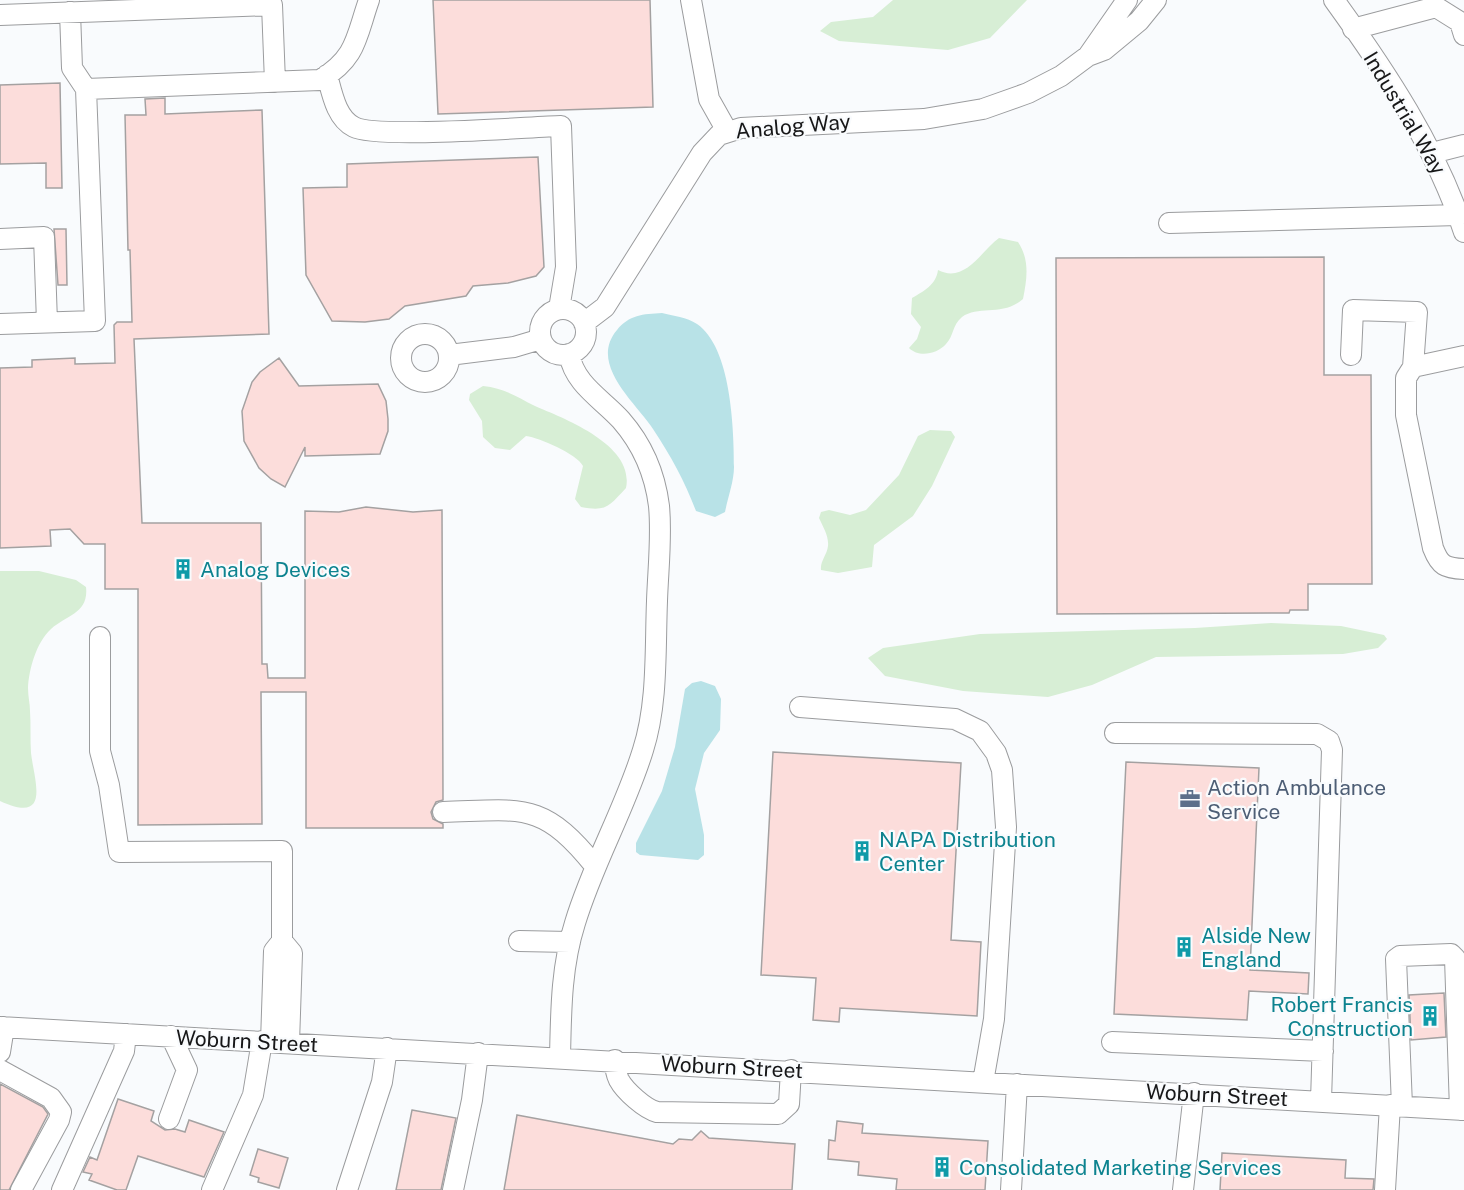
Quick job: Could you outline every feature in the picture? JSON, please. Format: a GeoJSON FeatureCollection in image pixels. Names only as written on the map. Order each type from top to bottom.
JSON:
{"type":"FeatureCollection","features":[{"type":"Feature","properties":{"kind":"street"},"geometry":{"type":"LineString","coordinates":[[86,89],[311,82],[327,75],[344,61],[355,47],[369,0]]}},
{"type":"Feature","properties":{"kind":"street"},"geometry":{"type":"LineString","coordinates":[[692,0],[709,99],[727,131]]}},
{"type":"Feature","properties":{"kind":"street","name":"Analog Way"},"geometry":{"type":"LineString","coordinates":[[1088,56],[1127,0]]}},
{"type":"Feature","properties":{"kind":"street","name":"Analog Way"},"geometry":{"type":"LineString","coordinates":[[569,354],[583,341],[584,323],[605,307],[693,166],[712,141],[727,131],[851,121],[924,119],[963,113],[1028,93],[1060,76],[1088,56],[1117,41],[1156,0]]}},
{"type":"Feature","properties":{"kind":"street","name":"Industrial Way"},"geometry":{"type":"LineString","coordinates":[[1334,0],[1400,99],[1432,153],[1461,224]]}},
{"type":"Feature","properties":{"kind":"street"},"geometry":{"type":"LineString","coordinates":[[0,15],[272,5],[275,82]]}},
{"type":"Feature","properties":{"kind":"street"},"geometry":{"type":"LineString","coordinates":[[1353,29],[1436,7],[1460,22],[1464,35]]}},
{"type":"Feature","properties":{"kind":"street"},"geometry":{"type":"LineString","coordinates":[[0,324],[95,321],[86,89],[72,68],[70,12]]}},
{"type":"Feature","properties":{"kind":"street"},"geometry":{"type":"LineString","coordinates":[[327,75],[341,114],[353,127],[363,130],[395,132],[561,118],[566,267],[559,309]]}},
{"type":"Feature","properties":{"kind":"street"},"geometry":{"type":"LineString","coordinates":[[1432,153],[1464,145]]}},
{"type":"Feature","properties":{"kind":"street"},"geometry":{"type":"LineString","coordinates":[[1169,223],[1461,224]]}},
{"type":"Feature","properties":{"kind":"street"},"geometry":{"type":"LineString","coordinates":[[0,239],[44,237],[47,322]]}},
{"type":"Feature","properties":{"kind":"street"},"geometry":{"type":"LineString","coordinates":[[560,1058],[562,991],[570,942],[596,866],[631,784],[648,730],[653,690],[660,519],[652,477],[640,447],[621,420],[577,378],[569,354],[555,354],[546,348],[542,339],[542,323],[549,314],[559,309],[575,313],[584,323]]}},
{"type":"Feature","properties":{"kind":"street"},"geometry":{"type":"LineString","coordinates":[[1351,355],[1353,310],[1417,312],[1413,367],[1406,378],[1406,415],[1433,548],[1439,562],[1445,568],[1464,569]]}},
{"type":"Feature","properties":{"kind":"street"},"geometry":{"type":"LineString","coordinates":[[449,355],[514,347],[542,339]]}},
{"type":"Feature","properties":{"kind":"street"},"geometry":{"type":"LineString","coordinates":[[1413,367],[1464,356]]}},
{"type":"Feature","properties":{"kind":"street"},"geometry":{"type":"LineString","coordinates":[[100,637],[100,751],[109,785],[119,852],[282,851],[282,941],[292,953],[274,1042],[212,1190]]}},
{"type":"Feature","properties":{"kind":"street"},"geometry":{"type":"LineString","coordinates":[[800,707],[956,719],[980,731],[996,753],[1002,770],[1006,827],[994,1019],[983,1082]]}},
{"type":"Feature","properties":{"kind":"street"},"geometry":{"type":"LineString","coordinates":[[1114,733],[1317,734],[1329,741],[1332,750],[1321,1101]]}},
{"type":"Feature","properties":{"kind":"street"},"geometry":{"type":"LineString","coordinates":[[443,812],[511,810],[539,816],[566,831],[596,866]]}},
{"type":"Feature","properties":{"kind":"street"},"geometry":{"type":"LineString","coordinates":[[519,941],[570,942]]}},
{"type":"Feature","properties":{"kind":"street"},"geometry":{"type":"LineString","coordinates":[[1385,1190],[1396,1106],[1396,960],[1400,956],[1452,954],[1455,957],[1462,1110]]}},
{"type":"Feature","properties":{"kind":"street"},"geometry":{"type":"LineString","coordinates":[[0,1052],[2,1027]]}},
{"type":"Feature","properties":{"kind":"street","name":"Woburn Street"},"geometry":{"type":"LineString","coordinates":[[2,1027],[615,1060],[1462,1110]]}},
{"type":"Feature","properties":{"kind":"street"},"geometry":{"type":"LineString","coordinates":[[62,1190],[124,1051],[126,1034]]}},
{"type":"Feature","properties":{"kind":"street"},"geometry":{"type":"LineString","coordinates":[[169,1119],[187,1070],[171,1036]]}},
{"type":"Feature","properties":{"kind":"street"},"geometry":{"type":"LineString","coordinates":[[1112,1042],[1323,1051]]}},
{"type":"Feature","properties":{"kind":"street"},"geometry":{"type":"LineString","coordinates":[[347,1190],[382,1082],[387,1048]]}},
{"type":"Feature","properties":{"kind":"street"},"geometry":{"type":"LineString","coordinates":[[453,1190],[472,1100],[478,1053]]}},
{"type":"Feature","properties":{"kind":"street"},"geometry":{"type":"LineString","coordinates":[[615,1060],[617,1076],[622,1083],[650,1109],[657,1112],[778,1114],[788,1107],[791,1071]]}},
{"type":"Feature","properties":{"kind":"street"},"geometry":{"type":"LineString","coordinates":[[0,1070],[53,1100],[61,1112],[59,1120],[21,1190]]}},
{"type":"Feature","properties":{"kind":"street"},"geometry":{"type":"LineString","coordinates":[[1011,1190],[1017,1084]]}},
{"type":"Feature","properties":{"kind":"street"},"geometry":{"type":"LineString","coordinates":[[1184,1190],[1194,1093]]}},
{"type":"Feature","properties":{"kind":"green space"},"geometry":{"type":"Polygon","coordinates":[[[893,0],[1027,0],[990,38],[948,50],[839,41],[820,31],[831,22],[873,17],[893,0]]]}},
{"type":"Feature","properties":{"kind":"green space"},"geometry":{"type":"Polygon","coordinates":[[[999,238],[1018,242],[1022,249],[1026,263],[1023,299],[1007,308],[976,312],[962,317],[956,323],[949,341],[938,350],[923,354],[909,348],[917,339],[921,327],[911,314],[912,298],[932,284],[938,270],[956,273],[964,269],[999,238]]]}},
{"type":"Feature","properties":{"kind":"green space"},"geometry":{"type":"Polygon","coordinates":[[[483,386],[510,393],[595,436],[620,459],[626,473],[626,488],[607,506],[597,509],[581,507],[575,499],[583,466],[574,457],[549,443],[526,436],[510,450],[495,448],[483,437],[482,421],[469,400],[470,394],[483,386]]]}},
{"type":"Feature","properties":{"kind":"green space"},"geometry":{"type":"Polygon","coordinates":[[[930,430],[951,431],[955,437],[932,486],[913,516],[874,545],[872,567],[838,573],[821,570],[828,542],[819,518],[821,512],[829,510],[850,515],[866,510],[899,475],[918,436],[930,430]]]}},
{"type":"Feature","properties":{"kind":"green space"},"geometry":{"type":"Polygon","coordinates":[[[0,571],[39,571],[76,580],[86,587],[84,603],[76,612],[51,629],[41,641],[32,665],[28,691],[36,796],[33,803],[27,807],[16,807],[0,801],[0,571]]]}},
{"type":"Feature","properties":{"kind":"green space"},"geometry":{"type":"Polygon","coordinates":[[[1271,623],[1341,626],[1384,635],[1387,639],[1378,648],[1343,654],[1156,657],[1092,685],[1048,697],[963,691],[885,676],[868,658],[883,648],[980,634],[1195,628],[1271,623]]]}},
{"type":"Feature","properties":{"kind":"water"},"geometry":{"type":"Polygon","coordinates":[[[662,313],[684,318],[697,324],[708,335],[724,369],[731,411],[734,472],[725,512],[715,517],[696,511],[666,449],[626,395],[611,369],[608,356],[610,343],[617,330],[626,321],[637,316],[662,313]]]}},
{"type":"Feature","properties":{"kind":"water"},"geometry":{"type":"Polygon","coordinates":[[[701,681],[715,686],[721,699],[720,730],[704,753],[695,789],[704,835],[704,855],[698,860],[640,855],[636,852],[636,843],[662,791],[675,747],[685,689],[692,683],[701,681]]]}},
{"type":"Feature","properties":{"kind":"building"},"geometry":{"type":"Polygon","coordinates":[[[433,0],[650,0],[653,107],[438,114],[433,0]]]}},
{"type":"Feature","properties":{"kind":"building"},"geometry":{"type":"Polygon","coordinates":[[[60,83],[62,188],[46,188],[46,163],[0,164],[0,85],[60,83]]]}},
{"type":"Feature","properties":{"kind":"building","name":"Analog Devices"},"geometry":{"type":"Polygon","coordinates":[[[165,98],[165,114],[262,110],[269,334],[134,339],[142,523],[261,523],[262,664],[267,664],[268,678],[305,678],[305,511],[339,512],[366,507],[413,512],[442,510],[443,800],[436,802],[431,812],[433,819],[443,824],[443,828],[306,828],[306,692],[261,692],[262,824],[138,825],[138,589],[105,589],[105,544],[84,544],[70,529],[50,530],[51,546],[0,548],[0,368],[32,367],[32,360],[75,358],[75,364],[115,363],[114,325],[117,322],[132,322],[125,115],[146,115],[145,99],[165,98]]]}},
{"type":"Feature","properties":{"kind":"building"},"geometry":{"type":"Polygon","coordinates":[[[538,157],[544,267],[536,276],[508,283],[473,286],[466,296],[405,306],[389,319],[365,322],[332,321],[306,275],[303,188],[347,187],[347,164],[538,157]]]}},
{"type":"Feature","properties":{"kind":"building"},"geometry":{"type":"Polygon","coordinates":[[[54,229],[66,229],[67,285],[58,285],[54,229]]]}},
{"type":"Feature","properties":{"kind":"building"},"geometry":{"type":"Polygon","coordinates":[[[1324,257],[1324,375],[1371,375],[1372,584],[1308,584],[1308,610],[1290,610],[1289,613],[1057,614],[1056,258],[1324,257]]]}},
{"type":"Feature","properties":{"kind":"building"},"geometry":{"type":"Polygon","coordinates":[[[279,358],[299,386],[378,384],[386,401],[388,419],[388,431],[380,454],[305,456],[305,447],[285,487],[271,479],[259,468],[244,441],[242,411],[252,382],[260,372],[279,358]]]}},
{"type":"Feature","properties":{"kind":"building","name":"NAPA Distribution Center"},"geometry":{"type":"Polygon","coordinates":[[[773,752],[961,763],[951,940],[981,942],[977,1016],[840,1008],[839,1022],[813,1020],[816,978],[761,975],[773,752]]]}},
{"type":"Feature","properties":{"kind":"building"},"geometry":{"type":"Polygon","coordinates":[[[1126,762],[1259,768],[1250,970],[1309,973],[1308,994],[1249,991],[1247,1020],[1114,1014],[1126,762]]]}},
{"type":"Feature","properties":{"kind":"building","name":"Robert Francis Construction"},"geometry":{"type":"Polygon","coordinates":[[[1444,993],[1446,1037],[1411,1040],[1409,995],[1444,993]]]}},
{"type":"Feature","properties":{"kind":"building"},"geometry":{"type":"Polygon","coordinates":[[[0,1084],[43,1107],[48,1114],[9,1190],[0,1190],[0,1084]]]}},
{"type":"Feature","properties":{"kind":"building"},"geometry":{"type":"Polygon","coordinates":[[[118,1099],[154,1111],[151,1121],[165,1130],[175,1129],[185,1132],[189,1120],[224,1132],[204,1177],[138,1156],[126,1190],[117,1190],[89,1180],[92,1174],[83,1172],[90,1157],[97,1160],[118,1099]]]}},
{"type":"Feature","properties":{"kind":"building"},"geometry":{"type":"Polygon","coordinates":[[[412,1110],[456,1118],[441,1190],[396,1190],[412,1110]]]}},
{"type":"Feature","properties":{"kind":"building"},"geometry":{"type":"Polygon","coordinates":[[[517,1115],[673,1144],[679,1139],[692,1140],[701,1131],[709,1138],[795,1144],[792,1190],[504,1190],[517,1115]]]}},
{"type":"Feature","properties":{"kind":"building","name":"Consolidated Marketing Services"},"geometry":{"type":"Polygon","coordinates":[[[837,1121],[863,1124],[862,1133],[988,1141],[985,1190],[896,1190],[897,1179],[858,1175],[859,1162],[828,1159],[829,1140],[835,1141],[837,1121]]]}},
{"type":"Feature","properties":{"kind":"building"},"geometry":{"type":"Polygon","coordinates":[[[258,1149],[288,1158],[279,1188],[258,1182],[259,1178],[250,1175],[258,1149]]]}},
{"type":"Feature","properties":{"kind":"building"},"geometry":{"type":"Polygon","coordinates":[[[1222,1153],[1346,1160],[1345,1178],[1374,1179],[1373,1190],[1220,1190],[1222,1153]]]}},
{"type":"Feature","properties":{"kind":"place","name":"Analog Devices"},"geometry":{"type":"Point","coordinates":[183,569]}},
{"type":"Feature","properties":{"kind":"place","name":"Action Ambulance Service"},"geometry":{"type":"Point","coordinates":[1190,799]}},
{"type":"Feature","properties":{"kind":"place","name":"NAPA Distribution Center"},"geometry":{"type":"Point","coordinates":[862,851]}},
{"type":"Feature","properties":{"kind":"place","name":"Alside New England"},"geometry":{"type":"Point","coordinates":[1184,947]}},
{"type":"Feature","properties":{"kind":"place","name":"Robert Francis Construction"},"geometry":{"type":"Point","coordinates":[1430,1016]}},
{"type":"Feature","properties":{"kind":"place","name":"Consolidated Marketing Services"},"geometry":{"type":"Point","coordinates":[942,1167]}}]}
